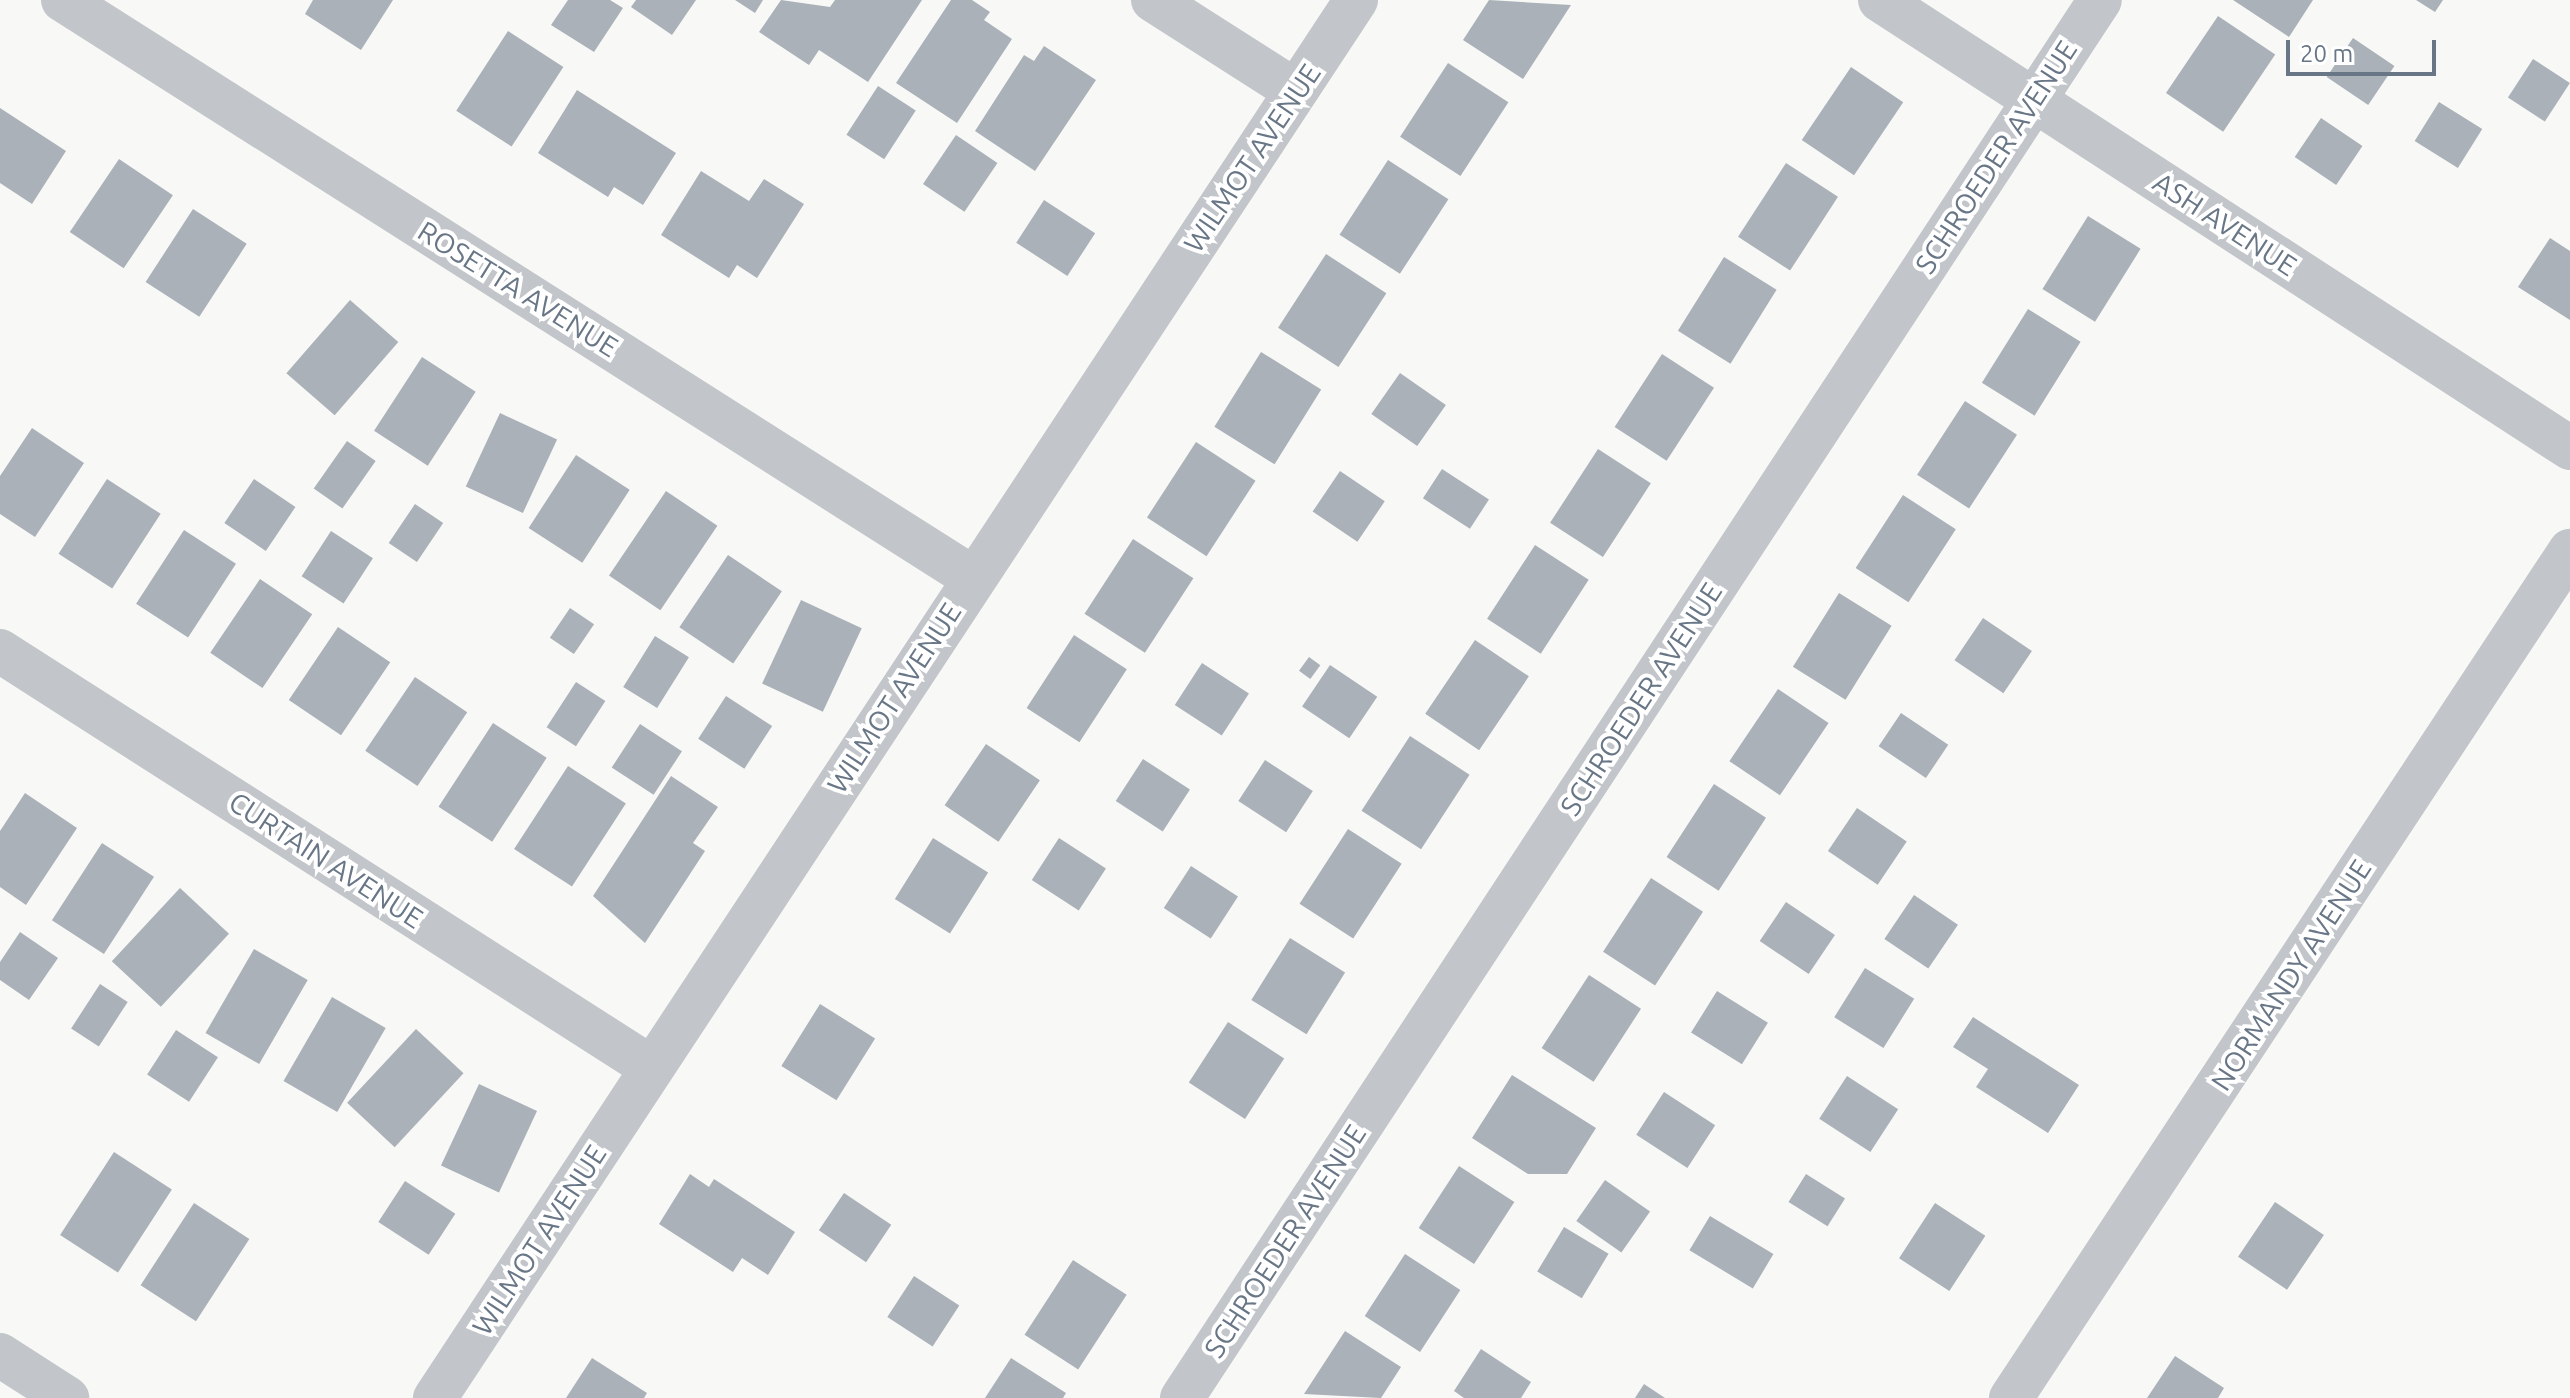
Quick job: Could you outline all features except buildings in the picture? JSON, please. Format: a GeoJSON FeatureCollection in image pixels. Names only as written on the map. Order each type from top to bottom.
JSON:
{"type":"FeatureCollection","features":[{"type":"Feature","properties":{"kind":"street","name":"ROSETTA AVENUE"},"geometry":{"type":"LineString","coordinates":[[63,0],[973,578]]}},
{"type":"Feature","properties":{"kind":"street"},"geometry":{"type":"LineString","coordinates":[[1153,0],[1296,91]]}},
{"type":"Feature","properties":{"kind":"street","name":"WILMOT AVENUE"},"geometry":{"type":"LineString","coordinates":[[435,1398],[1356,0]]}},
{"type":"Feature","properties":{"kind":"street","name":"ASH AVENUE"},"geometry":{"type":"LineString","coordinates":[[1880,0],[2570,448]]}},
{"type":"Feature","properties":{"kind":"street","name":"SCHROEDER AVENUE"},"geometry":{"type":"LineString","coordinates":[[1182,1398],[2100,0]]}},
{"type":"Feature","properties":{"kind":"street","name":"NORMANDY AVENUE"},"geometry":{"type":"LineString","coordinates":[[2011,1398],[2570,551]]}},
{"type":"Feature","properties":{"kind":"street","name":"CURTAIN AVENUE"},"geometry":{"type":"LineString","coordinates":[[0,651],[652,1068]]}},
{"type":"Feature","properties":{"kind":"street"},"geometry":{"type":"LineString","coordinates":[[0,1355],[67,1398]]}}]}
